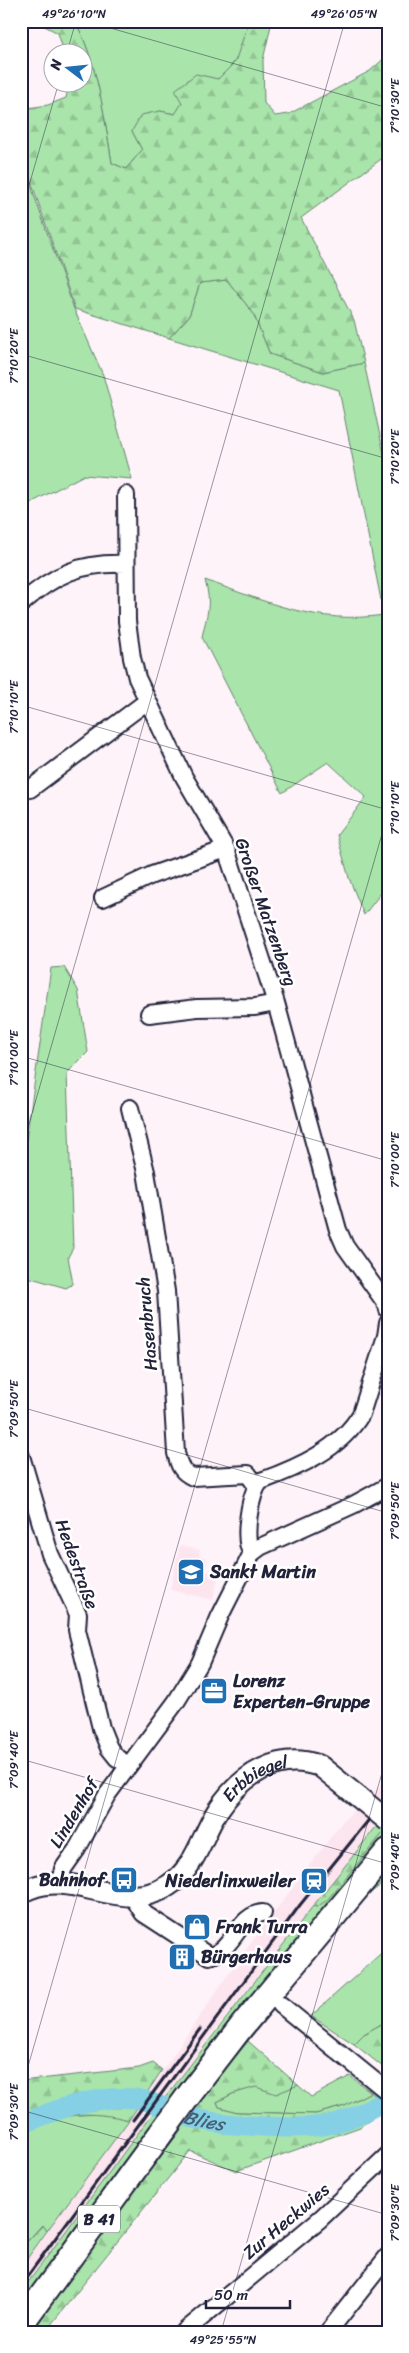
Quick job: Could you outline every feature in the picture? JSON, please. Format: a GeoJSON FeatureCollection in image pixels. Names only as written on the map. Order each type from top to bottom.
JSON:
{"type":"FeatureCollection","features":[{"type":"Feature","properties":{"kind":"highway","name":"B 41"},"geometry":{"type":"LineString","coordinates":[[21,2324],[242,2026],[388,1851]]}},
{"type":"Feature","properties":{"kind":"main road","name":"Erbbiegel"},"geometry":{"type":"LineString","coordinates":[[133,1897],[148,1895],[164,1888],[178,1878],[188,1865],[229,1797],[247,1778],[264,1767],[289,1760],[310,1762],[320,1766],[388,1820]]}},
{"type":"Feature","properties":{"kind":"main road"},"geometry":{"type":"LineString","coordinates":[[21,1894],[38,1887],[60,1884],[81,1886],[117,1896],[133,1897]]}},
{"type":"Feature","properties":{"kind":"street","name":"Großer Matzenberg"},"geometry":{"type":"LineString","coordinates":[[126,495],[126,621],[137,678],[146,702],[184,777],[226,849],[276,1003],[338,1230],[345,1246],[384,1300],[388,1310]]}},
{"type":"Feature","properties":{"kind":"street"},"geometry":{"type":"LineString","coordinates":[[21,604],[34,592],[65,573],[89,565],[126,564]]}},
{"type":"Feature","properties":{"kind":"street"},"geometry":{"type":"LineString","coordinates":[[30,789],[146,702]]}},
{"type":"Feature","properties":{"kind":"street"},"geometry":{"type":"LineString","coordinates":[[103,898],[152,875],[226,849]]}},
{"type":"Feature","properties":{"kind":"street"},"geometry":{"type":"LineString","coordinates":[[149,1014],[197,1008],[255,1007],[276,1003]]}},
{"type":"Feature","properties":{"kind":"street","name":"Hasenbruch"},"geometry":{"type":"LineString","coordinates":[[130,1108],[146,1172],[166,1291],[176,1454],[179,1466],[185,1474],[193,1477],[252,1480]]}},
{"type":"Feature","properties":{"kind":"street"},"geometry":{"type":"LineString","coordinates":[[388,1323],[386,1336],[361,1414],[356,1423],[345,1434],[302,1464],[252,1480],[247,1537],[249,1549],[252,1553],[260,1547],[353,1505],[388,1486]]}},
{"type":"Feature","properties":{"kind":"street","name":"Hedestraße"},"geometry":{"type":"LineString","coordinates":[[22,1465],[50,1554],[78,1614],[77,1630],[101,1728],[109,1748],[118,1758],[128,1764]]}},
{"type":"Feature","properties":{"kind":"street","name":"Lindenhof"},"geometry":{"type":"LineString","coordinates":[[60,1884],[63,1868],[77,1850],[96,1814],[128,1764],[176,1702],[200,1663],[220,1616],[252,1553]]}},
{"type":"Feature","properties":{"kind":"street"},"geometry":{"type":"LineString","coordinates":[[133,1897],[143,1913],[209,1956],[214,1955],[226,1946],[250,1916],[264,1913]]}},
{"type":"Feature","properties":{"kind":"street"},"geometry":{"type":"LineString","coordinates":[[281,2005],[385,2090]]}},
{"type":"Feature","properties":{"kind":"street","name":"Zur Heckwies"},"geometry":{"type":"LineString","coordinates":[[184,2332],[320,2219],[388,2155]]}},
{"type":"Feature","properties":{"kind":"street"},"geometry":{"type":"LineString","coordinates":[[328,2332],[388,2256]]}},
{"type":"Feature","properties":{"kind":"shaded area","name":"Sankt Martin"},"geometry":{"type":"Polygon","coordinates":[[[180,1545],[200,1550],[199,1556],[207,1558],[205,1571],[219,1574],[213,1600],[170,1590],[180,1545]]]}},
{"type":"Feature","properties":{"kind":"shaded area"},"geometry":{"type":"Polygon","coordinates":[[[388,1778],[388,1812],[217,2028],[21,2292],[21,2267],[129,2120],[235,1964],[342,1822],[388,1778]]]}},
{"type":"Feature","properties":{"kind":"green space"},"geometry":{"type":"Polygon","coordinates":[[[35,21],[75,21],[84,42],[61,42],[58,33],[35,21]]]}},
{"type":"Feature","properties":{"kind":"green space"},"geometry":{"type":"Polygon","coordinates":[[[75,21],[249,21],[237,58],[221,77],[188,100],[175,114],[160,111],[132,131],[142,150],[126,169],[112,163],[103,109],[92,64],[92,42],[84,42],[75,21]]]}},
{"type":"Feature","properties":{"kind":"green space"},"geometry":{"type":"Polygon","coordinates":[[[249,21],[272,21],[263,60],[264,103],[275,116],[289,114],[370,71],[388,55],[388,154],[301,218],[354,320],[364,363],[323,372],[270,354],[253,313],[227,280],[200,283],[189,316],[169,338],[75,309],[25,164],[21,139],[21,109],[48,105],[66,98],[67,92],[92,92],[92,64],[103,109],[112,163],[126,169],[142,150],[132,131],[141,115],[160,111],[175,114],[182,103],[175,90],[196,74],[218,79],[235,62],[249,21]]]}},
{"type":"Feature","properties":{"kind":"green space"},"geometry":{"type":"Polygon","coordinates":[[[21,135],[25,164],[34,195],[74,309],[103,375],[132,479],[84,475],[21,508],[21,135]]]}},
{"type":"Feature","properties":{"kind":"green space"},"geometry":{"type":"Polygon","coordinates":[[[227,280],[253,313],[270,354],[323,372],[364,363],[388,472],[388,884],[364,915],[349,878],[337,835],[366,797],[328,762],[282,793],[202,637],[208,603],[205,580],[293,610],[336,617],[384,615],[339,390],[169,338],[189,316],[200,283],[227,280]]]}},
{"type":"Feature","properties":{"kind":"green space"},"geometry":{"type":"Polygon","coordinates":[[[64,967],[78,990],[88,1052],[67,1073],[73,1248],[68,1257],[73,1284],[66,1288],[21,1275],[21,1175],[51,968],[64,967]]]}},
{"type":"Feature","properties":{"kind":"green space"},"geometry":{"type":"Polygon","coordinates":[[[388,1812],[388,1827],[327,1900],[317,1907],[313,1906],[388,1812]]]}},
{"type":"Feature","properties":{"kind":"green space"},"geometry":{"type":"Polygon","coordinates":[[[388,1827],[388,1880],[366,1896],[199,2101],[177,2135],[42,2315],[21,2332],[21,2292],[144,2125],[313,1906],[317,1907],[388,1827]]]}},
{"type":"Feature","properties":{"kind":"green space"},"geometry":{"type":"Polygon","coordinates":[[[388,1947],[386,2022],[364,2034],[354,2044],[311,2016],[388,1947]]]}},
{"type":"Feature","properties":{"kind":"green space"},"geometry":{"type":"Polygon","coordinates":[[[388,2020],[388,2071],[354,2044],[364,2034],[388,2020]]]}},
{"type":"Feature","properties":{"kind":"green space"},"geometry":{"type":"Polygon","coordinates":[[[248,2041],[298,2085],[276,2094],[256,2087],[232,2094],[217,2102],[219,2107],[237,2112],[316,2114],[345,2106],[371,2092],[388,2106],[360,2127],[236,2171],[190,2151],[45,2332],[27,2332],[177,2135],[199,2101],[248,2041]]]}},
{"type":"Feature","properties":{"kind":"green space"},"geometry":{"type":"Polygon","coordinates":[[[153,2063],[162,2070],[129,2120],[87,2114],[57,2117],[31,2127],[21,2136],[21,2081],[139,2068],[153,2063]]]}},
{"type":"Feature","properties":{"kind":"green space"},"geometry":{"type":"Polygon","coordinates":[[[350,2076],[371,2092],[345,2106],[316,2114],[237,2112],[219,2107],[217,2102],[232,2094],[256,2086],[276,2093],[298,2085],[311,2097],[350,2076]]]}},
{"type":"Feature","properties":{"kind":"green space"},"geometry":{"type":"Polygon","coordinates":[[[95,2114],[111,2115],[129,2120],[47,2231],[42,2225],[21,2248],[21,2137],[37,2125],[55,2118],[95,2114]]]}},
{"type":"Feature","properties":{"kind":"green space"},"geometry":{"type":"Polygon","coordinates":[[[43,2225],[47,2231],[21,2267],[21,2248],[43,2225]]]}},
{"type":"Feature","properties":{"kind":"waterway","name":"Blies"},"geometry":{"type":"LineString","coordinates":[[21,2125],[73,2105],[113,2098],[127,2098],[143,2100],[189,2117],[214,2122],[294,2128],[310,2127],[340,2122],[388,2098]]}},
{"type":"Feature","properties":{"kind":"railway"},"geometry":{"type":"LineString","coordinates":[[21,2285],[300,1905],[388,1796]]}},
{"type":"Feature","properties":{"kind":"railway"},"geometry":{"type":"LineString","coordinates":[[133,2120],[200,2029]]}},
{"type":"Feature","properties":{"kind":"place","name":"Sankt Martin"},"geometry":{"type":"Point","coordinates":[191,1572]}},
{"type":"Feature","properties":{"kind":"place","name":"Lorenz Experten-Gruppe"},"geometry":{"type":"Point","coordinates":[214,1691]}},
{"type":"Feature","properties":{"kind":"place","name":"Bahnhof"},"geometry":{"type":"Point","coordinates":[124,1880]}},
{"type":"Feature","properties":{"kind":"place","name":"Niederlinxweiler"},"geometry":{"type":"Point","coordinates":[314,1881]}},
{"type":"Feature","properties":{"kind":"place","name":"Frank Turra"},"geometry":{"type":"Point","coordinates":[197,1927]}},
{"type":"Feature","properties":{"kind":"place","name":"Bürgerhaus"},"geometry":{"type":"Point","coordinates":[182,1957]}}]}
